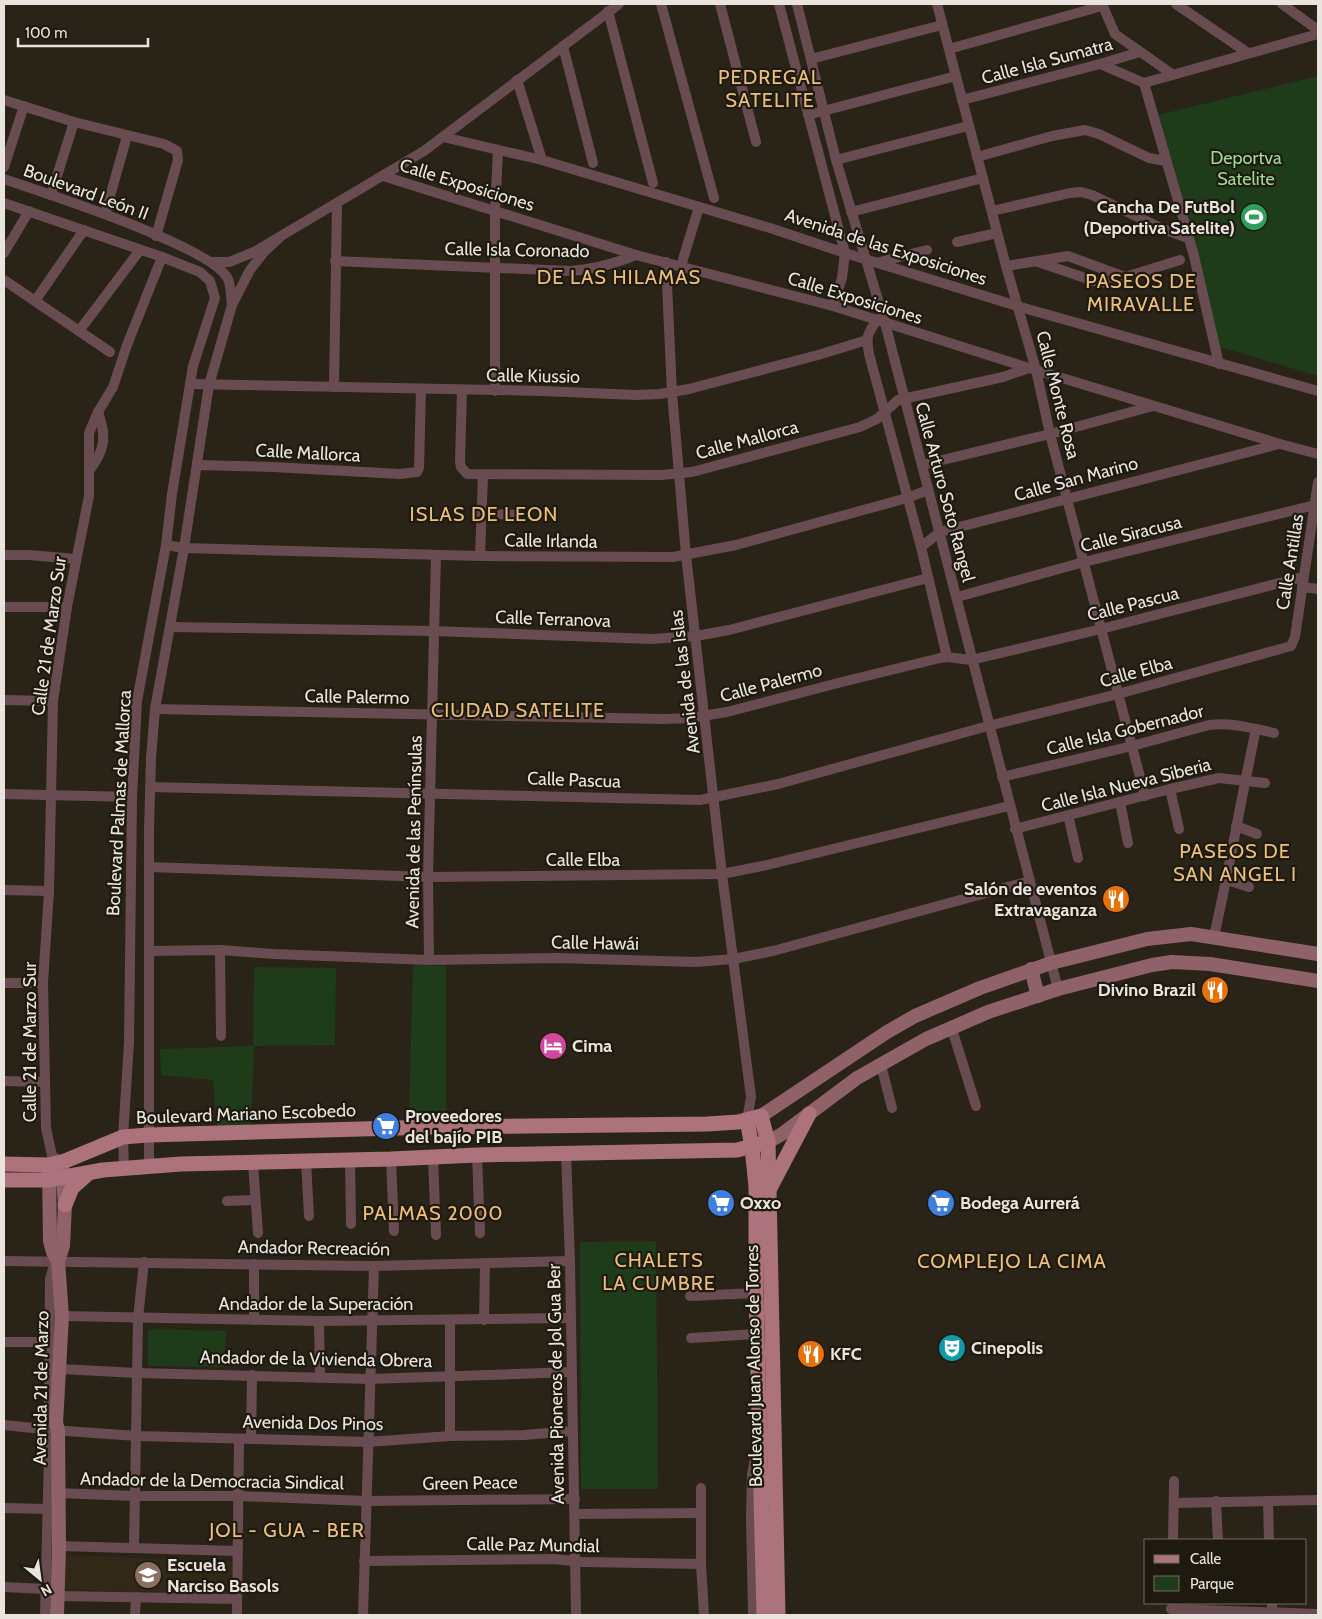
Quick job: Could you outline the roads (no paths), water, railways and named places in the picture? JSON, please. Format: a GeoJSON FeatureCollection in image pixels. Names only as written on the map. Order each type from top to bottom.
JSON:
{"type":"FeatureCollection","features":[{"type":"Feature","properties":{"kind":"main road"},"geometry":{"type":"LineString","coordinates":[[770,1189],[809,1114]]}},
{"type":"Feature","properties":{"kind":"main road","name":"Boulevard Mariano Escobedo"},"geometry":{"type":"LineString","coordinates":[[4,1180],[54,1168],[123,1137],[432,1128],[707,1124],[754,1118]]}},
{"type":"Feature","properties":{"kind":"main road","name":"Boulevard Juan Alonso de Torres"},"geometry":{"type":"LineString","coordinates":[[754,1118],[768,1142],[778,1615]]}},
{"type":"Feature","properties":{"kind":"main road","name":"Boulevard Juan Alonso de Torres"},"geometry":{"type":"LineString","coordinates":[[754,1118],[752,1147],[756,1186],[756,1293],[764,1615]]}},
{"type":"Feature","properties":{"kind":"main road","name":"Boulevard Mariano Escobedo"},"geometry":{"type":"LineString","coordinates":[[4,1164],[90,1172],[149,1166],[391,1159],[477,1154],[737,1150],[768,1142]]}},
{"type":"Feature","properties":{"kind":"main road"},"geometry":{"type":"LineString","coordinates":[[65,1205],[72,1188],[90,1172]]}},
{"type":"Feature","properties":{"kind":"street"},"geometry":{"type":"LineString","coordinates":[[212,262],[229,262],[254,252],[315,214],[383,176],[443,137],[619,4]]}},
{"type":"Feature","properties":{"kind":"street"},"geometry":{"type":"LineString","coordinates":[[661,4],[714,198]]}},
{"type":"Feature","properties":{"kind":"street"},"geometry":{"type":"LineString","coordinates":[[720,4],[756,142]]}},
{"type":"Feature","properties":{"kind":"street"},"geometry":{"type":"LineString","coordinates":[[779,4],[845,253],[842,278],[833,306]]}},
{"type":"Feature","properties":{"kind":"street","name":"Calle Arturo Soto Rangel"},"geometry":{"type":"LineString","coordinates":[[797,4],[836,160],[940,532],[988,726],[1058,990]]}},
{"type":"Feature","properties":{"kind":"street","name":"Calle Monte Rosa"},"geometry":{"type":"LineString","coordinates":[[936,4],[998,233],[1145,796]]}},
{"type":"Feature","properties":{"kind":"street"},"geometry":{"type":"LineString","coordinates":[[1176,4],[1248,53]]}},
{"type":"Feature","properties":{"kind":"street"},"geometry":{"type":"LineString","coordinates":[[1282,4],[1318,32]]}},
{"type":"Feature","properties":{"kind":"street"},"geometry":{"type":"LineString","coordinates":[[949,49],[1102,5],[1115,34],[1172,74]]}},
{"type":"Feature","properties":{"kind":"street"},"geometry":{"type":"LineString","coordinates":[[608,11],[653,183]]}},
{"type":"Feature","properties":{"kind":"street"},"geometry":{"type":"LineString","coordinates":[[812,59],[942,25]]}},
{"type":"Feature","properties":{"kind":"street"},"geometry":{"type":"LineString","coordinates":[[1100,64],[1144,84],[1172,74],[1318,32]]}},
{"type":"Feature","properties":{"kind":"street"},"geometry":{"type":"LineString","coordinates":[[563,46],[593,163]]}},
{"type":"Feature","properties":{"kind":"street","name":"Calle Isla Sumatra"},"geometry":{"type":"LineString","coordinates":[[962,100],[1140,52]]}},
{"type":"Feature","properties":{"kind":"street"},"geometry":{"type":"LineString","coordinates":[[808,115],[956,76]]}},
{"type":"Feature","properties":{"kind":"street"},"geometry":{"type":"LineString","coordinates":[[517,80],[542,160]]}},
{"type":"Feature","properties":{"kind":"street"},"geometry":{"type":"LineString","coordinates":[[1144,84],[1188,238],[1219,364]]}},
{"type":"Feature","properties":{"kind":"street"},"geometry":{"type":"LineString","coordinates":[[4,100],[74,122],[164,144],[177,152],[176,165],[156,236]]}},
{"type":"Feature","properties":{"kind":"street"},"geometry":{"type":"LineString","coordinates":[[4,167],[24,106]]}},
{"type":"Feature","properties":{"kind":"street"},"geometry":{"type":"LineString","coordinates":[[51,195],[74,122]]}},
{"type":"Feature","properties":{"kind":"street"},"geometry":{"type":"LineString","coordinates":[[836,160],[968,126]]}},
{"type":"Feature","properties":{"kind":"street"},"geometry":{"type":"LineString","coordinates":[[977,157],[1052,136],[1085,130],[1099,134],[1149,158],[1166,161]]}},
{"type":"Feature","properties":{"kind":"street"},"geometry":{"type":"LineString","coordinates":[[105,214],[127,136]]}},
{"type":"Feature","properties":{"kind":"street","name":"Avenida de las Exposiciones"},"geometry":{"type":"LineString","coordinates":[[443,137],[542,160],[770,228],[1017,306],[1318,391]]}},
{"type":"Feature","properties":{"kind":"street"},"geometry":{"type":"LineString","coordinates":[[495,391],[495,212],[498,150]]}},
{"type":"Feature","properties":{"kind":"street","name":"Calle Exposiciones"},"geometry":{"type":"LineString","coordinates":[[383,176],[636,254],[833,306],[1153,406],[1318,454]]}},
{"type":"Feature","properties":{"kind":"street"},"geometry":{"type":"LineString","coordinates":[[851,212],[983,178]]}},
{"type":"Feature","properties":{"kind":"street","name":"Boulevard León II"},"geometry":{"type":"LineString","coordinates":[[4,180],[105,214],[176,243],[212,262]]}},
{"type":"Feature","properties":{"kind":"street"},"geometry":{"type":"LineString","coordinates":[[992,211],[1053,196],[1081,192],[1092,195],[1164,229],[1188,238]]}},
{"type":"Feature","properties":{"kind":"street"},"geometry":{"type":"LineString","coordinates":[[4,203],[162,256]]}},
{"type":"Feature","properties":{"kind":"street"},"geometry":{"type":"LineString","coordinates":[[334,387],[337,203]]}},
{"type":"Feature","properties":{"kind":"street"},"geometry":{"type":"LineString","coordinates":[[681,266],[699,207]]}},
{"type":"Feature","properties":{"kind":"street"},"geometry":{"type":"LineString","coordinates":[[4,253],[29,211]]}},
{"type":"Feature","properties":{"kind":"street"},"geometry":{"type":"LineString","coordinates":[[35,301],[84,230]]}},
{"type":"Feature","properties":{"kind":"street"},"geometry":{"type":"LineString","coordinates":[[956,242],[998,233]]}},
{"type":"Feature","properties":{"kind":"street"},"geometry":{"type":"LineString","coordinates":[[232,305],[250,270],[264,252],[279,238]]}},
{"type":"Feature","properties":{"kind":"street"},"geometry":{"type":"LineString","coordinates":[[79,331],[140,250]]}},
{"type":"Feature","properties":{"kind":"street"},"geometry":{"type":"LineString","coordinates":[[878,262],[927,250]]}},
{"type":"Feature","properties":{"kind":"street","name":"Calle Isla Coronado"},"geometry":{"type":"LineString","coordinates":[[335,261],[495,266],[544,270],[590,270],[621,261],[636,254]]}},
{"type":"Feature","properties":{"kind":"street","name":"Boulevard Palmas de Mallorca"},"geometry":{"type":"LineString","coordinates":[[124,1168],[123,1137],[129,1042],[132,797],[137,701],[166,545],[172,494],[190,384],[215,298],[210,281],[200,272],[162,256]]}},
{"type":"Feature","properties":{"kind":"street","name":"Calle 21 de Marzo Sur"},"geometry":{"type":"LineString","coordinates":[[54,1168],[46,1128],[44,983],[49,891],[53,701],[67,607],[89,496],[89,433],[98,412],[113,387],[162,256]]}},
{"type":"Feature","properties":{"kind":"street"},"geometry":{"type":"LineString","coordinates":[[1006,266],[1072,257],[1125,277]]}},
{"type":"Feature","properties":{"kind":"street"},"geometry":{"type":"LineString","coordinates":[[1038,262],[1094,281],[1106,282],[1180,260]]}},
{"type":"Feature","properties":{"kind":"street"},"geometry":{"type":"LineString","coordinates":[[212,262],[228,279],[232,305]]}},
{"type":"Feature","properties":{"kind":"street","name":"Avenida de las Islas"},"geometry":{"type":"LineString","coordinates":[[666,262],[672,393],[686,555],[706,716],[722,874],[754,1118]]}},
{"type":"Feature","properties":{"kind":"street"},"geometry":{"type":"LineString","coordinates":[[4,280],[110,352]]}},
{"type":"Feature","properties":{"kind":"street","name":"Boulevard Palmas de Mallorca"},"geometry":{"type":"LineString","coordinates":[[149,1166],[150,787],[155,709],[184,548],[209,385],[232,305]]}},
{"type":"Feature","properties":{"kind":"street"},"geometry":{"type":"LineString","coordinates":[[881,321],[868,333],[867,340],[884,412],[921,547],[947,657]]}},
{"type":"Feature","properties":{"kind":"street","name":"Calle Kiussio"},"geometry":{"type":"LineString","coordinates":[[190,384],[543,391],[636,395],[672,393],[818,355],[867,340]]}},
{"type":"Feature","properties":{"kind":"street","name":"Calle Mallorca"},"geometry":{"type":"LineString","coordinates":[[462,390],[460,455],[461,467],[467,474],[630,476],[692,472],[860,427],[877,419],[891,404],[904,398],[983,382],[1032,369]]}},
{"type":"Feature","properties":{"kind":"street","name":"Calle Mallorca"},"geometry":{"type":"LineString","coordinates":[[197,465],[400,474],[417,472],[420,461],[421,389]]}},
{"type":"Feature","properties":{"kind":"street"},"geometry":{"type":"LineString","coordinates":[[922,465],[1050,434],[1153,406]]}},
{"type":"Feature","properties":{"kind":"street"},"geometry":{"type":"LineString","coordinates":[[89,471],[100,454],[104,428],[98,412]]}},
{"type":"Feature","properties":{"kind":"street","name":"Calle San Marino"},"geometry":{"type":"LineString","coordinates":[[940,532],[1280,444]]}},
{"type":"Feature","properties":{"kind":"street"},"geometry":{"type":"LineString","coordinates":[[88,452],[100,454]]}},
{"type":"Feature","properties":{"kind":"street"},"geometry":{"type":"LineString","coordinates":[[480,556],[483,475]]}},
{"type":"Feature","properties":{"kind":"street","name":"Calle Antillas"},"geometry":{"type":"LineString","coordinates":[[1291,646],[1295,637],[1302,582],[1315,529],[1315,505],[1318,482]]}},
{"type":"Feature","properties":{"kind":"street","name":"Calle Irlanda"},"geometry":{"type":"LineString","coordinates":[[166,545],[184,548],[436,555],[651,558],[686,555],[736,545],[907,498],[928,490]]}},
{"type":"Feature","properties":{"kind":"street","name":"Calle Siracusa"},"geometry":{"type":"LineString","coordinates":[[956,597],[1084,562],[1315,505]]}},
{"type":"Feature","properties":{"kind":"street"},"geometry":{"type":"LineString","coordinates":[[481,512],[515,515]]}},
{"type":"Feature","properties":{"kind":"street"},"geometry":{"type":"LineString","coordinates":[[921,547],[940,532]]}},
{"type":"Feature","properties":{"kind":"street"},"geometry":{"type":"LineString","coordinates":[[4,555],[76,559]]}},
{"type":"Feature","properties":{"kind":"street","name":"Avenida de las Penínsulas"},"geometry":{"type":"LineString","coordinates":[[429,960],[428,877],[436,555]]}},
{"type":"Feature","properties":{"kind":"street","name":"Calle Terranova"},"geometry":{"type":"LineString","coordinates":[[170,627],[434,631],[652,639],[696,636],[729,630],[928,578]]}},
{"type":"Feature","properties":{"kind":"street"},"geometry":{"type":"LineString","coordinates":[[1302,582],[1318,589]]}},
{"type":"Feature","properties":{"kind":"street","name":"Calle Pascua"},"geometry":{"type":"LineString","coordinates":[[971,660],[1302,582]]}},
{"type":"Feature","properties":{"kind":"street"},"geometry":{"type":"LineString","coordinates":[[4,607],[67,607]]}},
{"type":"Feature","properties":{"kind":"street","name":"Calle Elba"},"geometry":{"type":"LineString","coordinates":[[988,726],[1118,694],[1291,646]]}},
{"type":"Feature","properties":{"kind":"street","name":"Calle Palermo"},"geometry":{"type":"LineString","coordinates":[[155,709],[664,719],[706,716],[752,706],[947,657],[971,660]]}},
{"type":"Feature","properties":{"kind":"street"},"geometry":{"type":"LineString","coordinates":[[4,700],[53,701]]}},
{"type":"Feature","properties":{"kind":"street","name":"Calle Isla Gobernador"},"geometry":{"type":"LineString","coordinates":[[1002,777],[1221,723],[1256,728],[1274,733]]}},
{"type":"Feature","properties":{"kind":"street","name":"Calle Pascua"},"geometry":{"type":"LineString","coordinates":[[150,787],[431,792],[700,800],[778,784],[988,726]]}},
{"type":"Feature","properties":{"kind":"street"},"geometry":{"type":"LineString","coordinates":[[1214,936],[1227,880],[1244,781],[1256,728]]}},
{"type":"Feature","properties":{"kind":"street","name":"Calle Isla Nueva Siberia"},"geometry":{"type":"LineString","coordinates":[[1015,829],[1219,778],[1265,783]]}},
{"type":"Feature","properties":{"kind":"street"},"geometry":{"type":"LineString","coordinates":[[1170,789],[1179,830]]}},
{"type":"Feature","properties":{"kind":"street"},"geometry":{"type":"LineString","coordinates":[[4,794],[132,797]]}},
{"type":"Feature","properties":{"kind":"street"},"geometry":{"type":"LineString","coordinates":[[1120,802],[1128,843]]}},
{"type":"Feature","properties":{"kind":"street","name":"Calle Elba"},"geometry":{"type":"LineString","coordinates":[[149,867],[428,877],[722,874],[767,865],[1009,806]]}},
{"type":"Feature","properties":{"kind":"street"},"geometry":{"type":"LineString","coordinates":[[1068,815],[1078,858]]}},
{"type":"Feature","properties":{"kind":"street"},"geometry":{"type":"LineString","coordinates":[[1236,826],[1257,834]]}},
{"type":"Feature","properties":{"kind":"street"},"geometry":{"type":"LineString","coordinates":[[1227,880],[1249,887]]}},
{"type":"Feature","properties":{"kind":"street","name":"Calle Hawái"},"geometry":{"type":"LineString","coordinates":[[150,951],[220,950],[429,960],[556,958],[696,962],[733,960],[1030,881]]}},
{"type":"Feature","properties":{"kind":"street"},"geometry":{"type":"LineString","coordinates":[[4,890],[49,891]]}},
{"type":"Feature","properties":{"kind":"street","name":"Boulevard Mariano Escobedo"},"geometry":{"type":"LineString","coordinates":[[754,1118],[915,1016],[980,988],[1051,963],[1120,945],[1191,934],[1214,936],[1318,954]]}},
{"type":"Feature","properties":{"kind":"street"},"geometry":{"type":"LineString","coordinates":[[220,950],[221,1036]]}},
{"type":"Feature","properties":{"kind":"street","name":"Boulevard Mariano Escobedo"},"geometry":{"type":"LineString","coordinates":[[768,1142],[857,1078],[926,1039],[951,1026],[988,1012],[1058,990],[1152,965],[1186,962],[1318,981]]}},
{"type":"Feature","properties":{"kind":"street"},"geometry":{"type":"LineString","coordinates":[[1031,969],[1038,996]]}},
{"type":"Feature","properties":{"kind":"street"},"geometry":{"type":"LineString","coordinates":[[4,983],[44,983]]}},
{"type":"Feature","properties":{"kind":"street"},"geometry":{"type":"LineString","coordinates":[[951,1026],[976,1106]]}},
{"type":"Feature","properties":{"kind":"street"},"geometry":{"type":"LineString","coordinates":[[882,1065],[892,1108]]}},
{"type":"Feature","properties":{"kind":"street"},"geometry":{"type":"LineString","coordinates":[[4,1081],[45,1082]]}},
{"type":"Feature","properties":{"kind":"street","name":"Avenida Pioneros de Jol Gua Ber"},"geometry":{"type":"LineString","coordinates":[[566,1153],[570,1261],[576,1615]]}},
{"type":"Feature","properties":{"kind":"street"},"geometry":{"type":"LineString","coordinates":[[477,1154],[480,1233]]}},
{"type":"Feature","properties":{"kind":"street"},"geometry":{"type":"LineString","coordinates":[[433,1156],[436,1235]]}},
{"type":"Feature","properties":{"kind":"street"},"geometry":{"type":"LineString","coordinates":[[391,1159],[394,1231]]}},
{"type":"Feature","properties":{"kind":"street"},"geometry":{"type":"LineString","coordinates":[[350,1160],[351,1224]]}},
{"type":"Feature","properties":{"kind":"street"},"geometry":{"type":"LineString","coordinates":[[306,1161],[309,1216]]}},
{"type":"Feature","properties":{"kind":"street"},"geometry":{"type":"LineString","coordinates":[[253,1163],[258,1233]]}},
{"type":"Feature","properties":{"kind":"street"},"geometry":{"type":"LineString","coordinates":[[45,1615],[52,1592],[47,1509],[49,1454],[55,1426],[49,1408],[50,1279],[58,1261],[50,1241],[54,1168]]}},
{"type":"Feature","properties":{"kind":"street","name":"Avenida 21 de Marzo"},"geometry":{"type":"LineString","coordinates":[[54,1168],[65,1205],[63,1246],[58,1261],[62,1316],[55,1426],[59,1546],[52,1592],[57,1615]]}},
{"type":"Feature","properties":{"kind":"street"},"geometry":{"type":"LineString","coordinates":[[227,1201],[255,1200]]}},
{"type":"Feature","properties":{"kind":"street","name":"Andador Recreación"},"geometry":{"type":"LineString","coordinates":[[4,1261],[374,1266],[570,1261]]}},
{"type":"Feature","properties":{"kind":"street"},"geometry":{"type":"LineString","coordinates":[[134,1548],[138,1318],[144,1262]]}},
{"type":"Feature","properties":{"kind":"street"},"geometry":{"type":"LineString","coordinates":[[254,1264],[254,1320]]}},
{"type":"Feature","properties":{"kind":"street"},"geometry":{"type":"LineString","coordinates":[[484,1320],[485,1264]]}},
{"type":"Feature","properties":{"kind":"street"},"geometry":{"type":"LineString","coordinates":[[363,1615],[374,1266]]}},
{"type":"Feature","properties":{"kind":"street"},"geometry":{"type":"LineString","coordinates":[[690,1296],[756,1293]]}},
{"type":"Feature","properties":{"kind":"street","name":"Andador de la Superación"},"geometry":{"type":"LineString","coordinates":[[62,1316],[319,1321],[570,1318]]}},
{"type":"Feature","properties":{"kind":"street"},"geometry":{"type":"LineString","coordinates":[[450,1320],[450,1436]]}},
{"type":"Feature","properties":{"kind":"street"},"geometry":{"type":"LineString","coordinates":[[319,1321],[320,1378]]}},
{"type":"Feature","properties":{"kind":"street"},"geometry":{"type":"LineString","coordinates":[[691,1338],[758,1334]]}},
{"type":"Feature","properties":{"kind":"street"},"geometry":{"type":"LineString","coordinates":[[4,1342],[50,1342]]}},
{"type":"Feature","properties":{"kind":"street","name":"Andador de la Vivienda Obrera"},"geometry":{"type":"LineString","coordinates":[[60,1369],[137,1373],[370,1379],[572,1372]]}},
{"type":"Feature","properties":{"kind":"street"},"geometry":{"type":"LineString","coordinates":[[251,1439],[252,1376]]}},
{"type":"Feature","properties":{"kind":"street","name":"Avenida Dos Pinos"},"geometry":{"type":"LineString","coordinates":[[4,1425],[55,1426],[137,1436],[368,1442],[450,1436],[524,1435],[573,1430]]}},
{"type":"Feature","properties":{"kind":"street"},"geometry":{"type":"LineString","coordinates":[[237,1615],[239,1439]]}},
{"type":"Feature","properties":{"kind":"street"},"geometry":{"type":"LineString","coordinates":[[753,1615],[752,1474],[760,1444]]}},
{"type":"Feature","properties":{"kind":"street"},"geometry":{"type":"LineString","coordinates":[[1173,1539],[1174,1482]]}},
{"type":"Feature","properties":{"kind":"street"},"geometry":{"type":"LineString","coordinates":[[702,1488],[701,1564],[704,1615]]}},
{"type":"Feature","properties":{"kind":"street","name":"Andador de la Democracia Sindical"},"geometry":{"type":"LineString","coordinates":[[57,1493],[135,1496],[239,1496],[366,1501]]}},
{"type":"Feature","properties":{"kind":"street","name":"Green Peace"},"geometry":{"type":"LineString","coordinates":[[366,1501],[574,1499]]}},
{"type":"Feature","properties":{"kind":"street"},"geometry":{"type":"LineString","coordinates":[[1174,1503],[1318,1500]]}},
{"type":"Feature","properties":{"kind":"street"},"geometry":{"type":"LineString","coordinates":[[1216,1501],[1218,1539]]}},
{"type":"Feature","properties":{"kind":"street"},"geometry":{"type":"LineString","coordinates":[[1268,1501],[1269,1539]]}},
{"type":"Feature","properties":{"kind":"street"},"geometry":{"type":"LineString","coordinates":[[4,1508],[47,1509]]}},
{"type":"Feature","properties":{"kind":"street"},"geometry":{"type":"LineString","coordinates":[[575,1514],[701,1513]]}},
{"type":"Feature","properties":{"kind":"street"},"geometry":{"type":"LineString","coordinates":[[59,1546],[238,1551]]}},
{"type":"Feature","properties":{"kind":"street","name":"Calle Paz Mundial"},"geometry":{"type":"LineString","coordinates":[[364,1561],[554,1558],[574,1562],[701,1564]]}},
{"type":"Feature","properties":{"kind":"street"},"geometry":{"type":"LineString","coordinates":[[4,1587],[136,1597],[237,1600]]}},
{"type":"Feature","properties":{"kind":"street"},"geometry":{"type":"LineString","coordinates":[[135,1615],[136,1597]]}},
{"type":"Feature","properties":{"kind":"street"},"geometry":{"type":"LineString","coordinates":[[1171,1609],[1220,1607],[1272,1608],[1318,1614]]}},
{"type":"Feature","properties":{"kind":"place","name":"Cancha De FutBol (Deportiva Satelite)"},"geometry":{"type":"Point","coordinates":[1254,217]}},
{"type":"Feature","properties":{"kind":"place","name":"Salón de eventos Extravaganza"},"geometry":{"type":"Point","coordinates":[1116,899]}},
{"type":"Feature","properties":{"kind":"place","name":"Divino Brazil"},"geometry":{"type":"Point","coordinates":[1215,990]}},
{"type":"Feature","properties":{"kind":"place","name":"Cima"},"geometry":{"type":"Point","coordinates":[553,1046]}},
{"type":"Feature","properties":{"kind":"place","name":"Proveedores del bajío PIB"},"geometry":{"type":"Point","coordinates":[386,1126]}},
{"type":"Feature","properties":{"kind":"place","name":"Oxxo"},"geometry":{"type":"Point","coordinates":[721,1203]}},
{"type":"Feature","properties":{"kind":"place","name":"Bodega Aurrerá"},"geometry":{"type":"Point","coordinates":[941,1203]}},
{"type":"Feature","properties":{"kind":"place","name":"Cinepolis"},"geometry":{"type":"Point","coordinates":[952,1348]}},
{"type":"Feature","properties":{"kind":"place","name":"KFC"},"geometry":{"type":"Point","coordinates":[811,1354]}},
{"type":"Feature","properties":{"kind":"place","name":"Escuela Narciso Basols"},"geometry":{"type":"Point","coordinates":[148,1575]}},
{"type":"Feature","properties":{"kind":"district","name":"PEDREGAL SATELITE"},"geometry":{"type":"Point","coordinates":[770,88]}},
{"type":"Feature","properties":{"kind":"district","name":"DE LAS HILAMAS"},"geometry":{"type":"Point","coordinates":[619,277]}},
{"type":"Feature","properties":{"kind":"district","name":"PASEOS DE MIRAVALLE"},"geometry":{"type":"Point","coordinates":[1141,292]}},
{"type":"Feature","properties":{"kind":"district","name":"ISLAS DE LEON"},"geometry":{"type":"Point","coordinates":[484,514]}},
{"type":"Feature","properties":{"kind":"district","name":"CIUDAD SATELITE"},"geometry":{"type":"Point","coordinates":[518,710]}},
{"type":"Feature","properties":{"kind":"district","name":"PASEOS DE SAN ANGEL I"},"geometry":{"type":"Point","coordinates":[1235,862]}},
{"type":"Feature","properties":{"kind":"district","name":"PALMAS 2000"},"geometry":{"type":"Point","coordinates":[433,1213]}},
{"type":"Feature","properties":{"kind":"district","name":"COMPLEJO LA CIMA"},"geometry":{"type":"Point","coordinates":[1012,1261]}},
{"type":"Feature","properties":{"kind":"district","name":"CHALETS LA CUMBRE"},"geometry":{"type":"Point","coordinates":[659,1272]}},
{"type":"Feature","properties":{"kind":"district","name":"JOL - GUA - BER"},"geometry":{"type":"Point","coordinates":[287,1530]}},
{"type":"Feature","properties":{"kind":"park label","name":"Deportva Satelite"},"geometry":{"type":"Point","coordinates":[1246,168]}}]}
